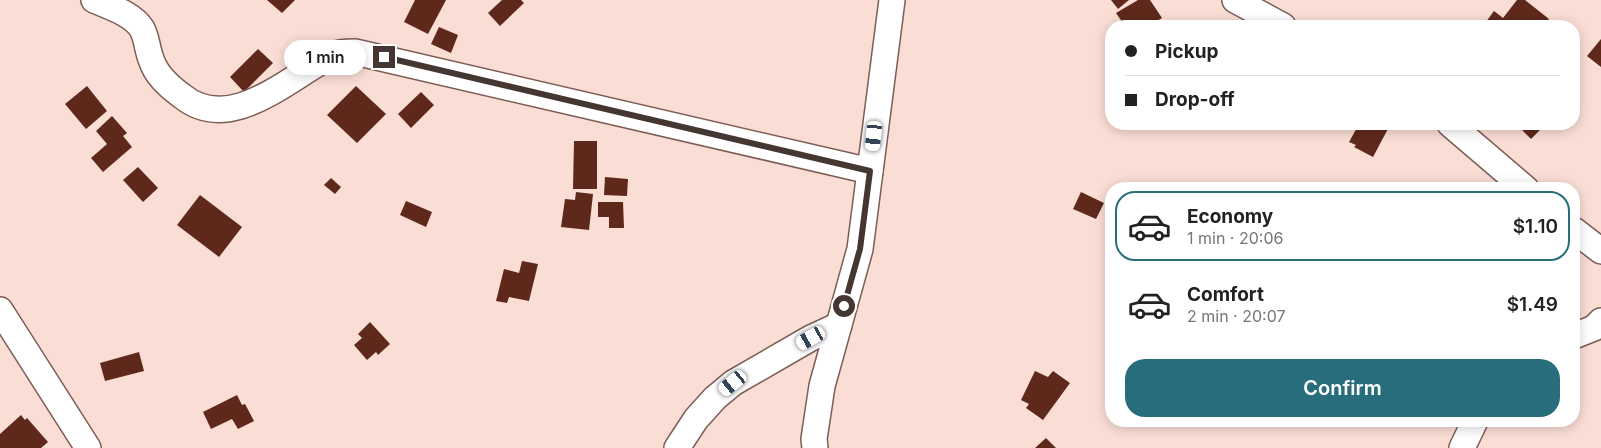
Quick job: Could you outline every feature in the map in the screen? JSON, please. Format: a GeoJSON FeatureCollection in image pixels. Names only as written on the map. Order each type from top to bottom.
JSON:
{"type":"FeatureCollection","features":[{"type":"Feature","properties":{"kind":"street"},"geometry":{"type":"LineString","coordinates":[[94,0],[133,20],[142,29],[151,59],[159,75],[184,99],[202,108],[224,109],[246,105],[262,98],[335,54],[355,52],[870,171]]}},
{"type":"Feature","properties":{"kind":"street"},"geometry":{"type":"LineString","coordinates":[[815,448],[814,439],[822,386],[860,249],[877,102],[888,39],[892,0]]}},
{"type":"Feature","properties":{"kind":"street"},"geometry":{"type":"LineString","coordinates":[[1235,0],[1272,20]]}},
{"type":"Feature","properties":{"kind":"street"},"geometry":{"type":"LineString","coordinates":[[1457,130],[1518,182]]}},
{"type":"Feature","properties":{"kind":"street"},"geometry":{"type":"LineString","coordinates":[[1580,235],[1601,251]]}},
{"type":"Feature","properties":{"kind":"street"},"geometry":{"type":"LineString","coordinates":[[0,310],[88,448]]}},
{"type":"Feature","properties":{"kind":"street"},"geometry":{"type":"LineString","coordinates":[[1580,334],[1594,328],[1601,321]]}},
{"type":"Feature","properties":{"kind":"street"},"geometry":{"type":"LineString","coordinates":[[677,448],[696,419],[715,398],[733,383],[811,338],[839,325]]}},
{"type":"Feature","properties":{"kind":"street"},"geometry":{"type":"LineString","coordinates":[[1462,448],[1472,427]]}},
{"type":"Feature","properties":{"kind":"building"},"geometry":{"type":"Polygon","coordinates":[[[267,0],[295,0],[282,13],[267,0]]]}},
{"type":"Feature","properties":{"kind":"building"},"geometry":{"type":"Polygon","coordinates":[[[415,0],[446,0],[428,34],[404,22],[415,0]]]}},
{"type":"Feature","properties":{"kind":"building"},"geometry":{"type":"Polygon","coordinates":[[[502,0],[521,0],[524,3],[500,26],[488,13],[502,0]]]}},
{"type":"Feature","properties":{"kind":"building"},"geometry":{"type":"Polygon","coordinates":[[[1111,0],[1129,0],[1118,9],[1111,0]]]}},
{"type":"Feature","properties":{"kind":"building"},"geometry":{"type":"Polygon","coordinates":[[[1138,0],[1150,0],[1162,18],[1158,20],[1121,20],[1116,13],[1138,0]]]}},
{"type":"Feature","properties":{"kind":"building"},"geometry":{"type":"Polygon","coordinates":[[[1517,0],[1525,0],[1549,19],[1487,20],[1494,11],[1503,18],[1517,0]]]}},
{"type":"Feature","properties":{"kind":"building"},"geometry":{"type":"Polygon","coordinates":[[[439,27],[458,35],[451,53],[431,44],[439,27]]]}},
{"type":"Feature","properties":{"kind":"building"},"geometry":{"type":"Polygon","coordinates":[[[1601,39],[1601,67],[1587,56],[1601,39]]]}},
{"type":"Feature","properties":{"kind":"building"},"geometry":{"type":"Polygon","coordinates":[[[258,49],[273,63],[244,92],[230,77],[258,49]]]}},
{"type":"Feature","properties":{"kind":"building"},"geometry":{"type":"Polygon","coordinates":[[[87,86],[107,111],[86,129],[65,104],[87,86]]]}},
{"type":"Feature","properties":{"kind":"building"},"geometry":{"type":"Polygon","coordinates":[[[356,86],[386,114],[357,143],[327,115],[356,86]]]}},
{"type":"Feature","properties":{"kind":"building"},"geometry":{"type":"Polygon","coordinates":[[[421,92],[434,105],[411,128],[398,114],[421,92]]]}},
{"type":"Feature","properties":{"kind":"building"},"geometry":{"type":"Polygon","coordinates":[[[112,116],[127,133],[123,136],[132,147],[103,172],[91,158],[107,144],[96,131],[112,116]]]}},
{"type":"Feature","properties":{"kind":"building"},"geometry":{"type":"Polygon","coordinates":[[[1356,130],[1387,130],[1373,157],[1354,147],[1356,145],[1349,142],[1356,130]]]}},
{"type":"Feature","properties":{"kind":"building"},"geometry":{"type":"Polygon","coordinates":[[[1522,130],[1540,130],[1531,139],[1522,130]]]}},
{"type":"Feature","properties":{"kind":"building"},"geometry":{"type":"Polygon","coordinates":[[[574,141],[597,141],[597,189],[573,189],[574,141]]]}},
{"type":"Feature","properties":{"kind":"building"},"geometry":{"type":"Polygon","coordinates":[[[138,167],[158,188],[143,202],[123,180],[138,167]]]}},
{"type":"Feature","properties":{"kind":"building"},"geometry":{"type":"Polygon","coordinates":[[[605,177],[628,179],[627,196],[604,195],[605,177]]]}},
{"type":"Feature","properties":{"kind":"building"},"geometry":{"type":"Polygon","coordinates":[[[331,178],[341,187],[335,194],[324,185],[331,178]]]}},
{"type":"Feature","properties":{"kind":"building"},"geometry":{"type":"Polygon","coordinates":[[[576,192],[593,194],[589,230],[561,227],[565,199],[575,200],[576,192]]]}},
{"type":"Feature","properties":{"kind":"building"},"geometry":{"type":"Polygon","coordinates":[[[1081,192],[1104,203],[1096,219],[1073,209],[1081,192]]]}},
{"type":"Feature","properties":{"kind":"building"},"geometry":{"type":"Polygon","coordinates":[[[200,195],[242,227],[219,257],[177,225],[200,195]]]}},
{"type":"Feature","properties":{"kind":"building"},"geometry":{"type":"Polygon","coordinates":[[[406,201],[432,212],[426,227],[400,215],[406,201]]]}},
{"type":"Feature","properties":{"kind":"building"},"geometry":{"type":"Polygon","coordinates":[[[598,202],[623,202],[624,228],[609,228],[609,217],[598,217],[598,202]]]}},
{"type":"Feature","properties":{"kind":"building"},"geometry":{"type":"Polygon","coordinates":[[[522,261],[538,264],[529,301],[509,297],[507,303],[496,301],[504,269],[519,273],[522,261]]]}},
{"type":"Feature","properties":{"kind":"building"},"geometry":{"type":"Polygon","coordinates":[[[370,322],[390,344],[378,355],[376,352],[367,360],[354,345],[362,338],[358,334],[370,322]]]}},
{"type":"Feature","properties":{"kind":"building"},"geometry":{"type":"Polygon","coordinates":[[[139,352],[144,371],[105,381],[100,363],[139,352]]]}},
{"type":"Feature","properties":{"kind":"building"},"geometry":{"type":"Polygon","coordinates":[[[1035,371],[1048,377],[1053,371],[1070,383],[1043,420],[1026,408],[1029,404],[1021,400],[1035,371]]]}},
{"type":"Feature","properties":{"kind":"building"},"geometry":{"type":"Polygon","coordinates":[[[237,395],[242,405],[245,404],[254,421],[238,429],[232,419],[211,429],[203,412],[237,395]]]}},
{"type":"Feature","properties":{"kind":"building"},"geometry":{"type":"Polygon","coordinates":[[[21,415],[25,420],[27,418],[48,442],[41,448],[0,448],[0,434],[21,415]]]}},
{"type":"Feature","properties":{"kind":"building"},"geometry":{"type":"Polygon","coordinates":[[[1046,438],[1056,448],[1035,448],[1046,438]]]}},
{"type":"Feature","properties":{"kind":"route"},"geometry":{"type":"LineString","coordinates":[[384,57],[870,171],[860,249],[844,306]]}}]}
